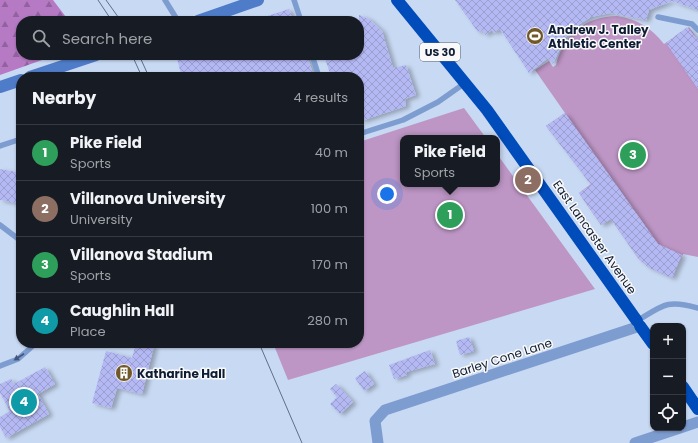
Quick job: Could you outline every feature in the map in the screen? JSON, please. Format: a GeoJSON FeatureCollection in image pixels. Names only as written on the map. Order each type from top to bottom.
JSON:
{"type":"FeatureCollection","features":[{"type":"Feature","properties":{"kind":"highway","name":"East Lancaster Avenue"},"geometry":{"type":"LineString","coordinates":[[397,0],[487,110],[650,340]]}},
{"type":"Feature","properties":{"kind":"highway"},"geometry":{"type":"LineString","coordinates":[[686,391],[698,409]]}},
{"type":"Feature","properties":{"kind":"street"},"geometry":{"type":"LineString","coordinates":[[212,16],[258,0]]}},
{"type":"Feature","properties":{"kind":"street"},"geometry":{"type":"LineString","coordinates":[[45,72],[81,60]]}},
{"type":"Feature","properties":{"kind":"street"},"geometry":{"type":"LineString","coordinates":[[0,87],[16,82]]}},
{"type":"Feature","properties":{"kind":"street","name":"Barley Cone Lane"},"geometry":{"type":"LineString","coordinates":[[378,443],[375,421],[386,410],[638,324]]}},
{"type":"Feature","properties":{"kind":"street"},"geometry":{"type":"LineString","coordinates":[[686,426],[698,422]]}},
{"type":"Feature","properties":{"kind":"street"},"geometry":{"type":"LineString","coordinates":[[635,443],[673,431]]}},
{"type":"Feature","properties":{"kind":"lane"},"geometry":{"type":"LineString","coordinates":[[165,0],[175,16]]}},
{"type":"Feature","properties":{"kind":"lane"},"geometry":{"type":"LineString","coordinates":[[294,0],[299,16]]}},
{"type":"Feature","properties":{"kind":"lane"},"geometry":{"type":"LineString","coordinates":[[658,17],[692,24],[698,30]]}},
{"type":"Feature","properties":{"kind":"lane"},"geometry":{"type":"LineString","coordinates":[[314,60],[317,72]]}},
{"type":"Feature","properties":{"kind":"lane"},"geometry":{"type":"LineString","coordinates":[[364,132],[403,120],[438,102],[465,83]]}},
{"type":"Feature","properties":{"kind":"lane"},"geometry":{"type":"LineString","coordinates":[[0,146],[16,141]]}},
{"type":"Feature","properties":{"kind":"lane"},"geometry":{"type":"LineString","coordinates":[[0,225],[16,237]]}},
{"type":"Feature","properties":{"kind":"lane"},"geometry":{"type":"LineString","coordinates":[[638,324],[663,304],[677,302],[698,308]]}},
{"type":"Feature","properties":{"kind":"lane"},"geometry":{"type":"LineString","coordinates":[[0,366],[18,359],[30,348]]}},
{"type":"Feature","properties":{"kind":"green space"},"geometry":{"type":"Polygon","coordinates":[[[0,0],[53,0],[65,16],[16,16],[16,60],[42,60],[0,75],[0,0]]]}},
{"type":"Feature","properties":{"kind":"shaded area"},"geometry":{"type":"Polygon","coordinates":[[[617,16],[631,19],[644,25],[664,44],[689,27],[698,40],[698,257],[683,254],[672,278],[648,267],[638,258],[611,219],[601,225],[579,193],[591,184],[546,126],[565,113],[535,70],[549,61],[553,67],[556,65],[559,54],[564,45],[570,36],[578,29],[595,19],[617,16]]]}},
{"type":"Feature","properties":{"kind":"shaded area"},"geometry":{"type":"Polygon","coordinates":[[[464,108],[484,135],[400,135],[400,187],[500,187],[500,158],[595,289],[288,380],[275,348],[364,348],[364,140],[464,108]]]}},
{"type":"Feature","properties":{"kind":"building"},"geometry":{"type":"Polygon","coordinates":[[[455,0],[698,0],[698,10],[672,1],[649,10],[646,20],[610,13],[591,17],[577,26],[564,39],[553,64],[548,58],[529,73],[500,29],[494,33],[492,30],[485,35],[482,30],[478,32],[455,0]]]}},
{"type":"Feature","properties":{"kind":"building"},"geometry":{"type":"Polygon","coordinates":[[[289,9],[291,16],[267,16],[289,9]]]}},
{"type":"Feature","properties":{"kind":"building"},"geometry":{"type":"Polygon","coordinates":[[[364,17],[369,19],[382,31],[393,68],[406,65],[416,95],[405,99],[406,106],[364,120],[364,72],[329,72],[326,60],[364,60],[364,17]]]}},
{"type":"Feature","properties":{"kind":"building"},"geometry":{"type":"Polygon","coordinates":[[[687,27],[698,40],[698,89],[666,43],[687,27]]]}},
{"type":"Feature","properties":{"kind":"building"},"geometry":{"type":"Polygon","coordinates":[[[177,60],[309,60],[312,72],[181,72],[177,60]]]}},
{"type":"Feature","properties":{"kind":"building"},"geometry":{"type":"Polygon","coordinates":[[[565,113],[658,244],[682,255],[672,278],[648,267],[638,258],[611,219],[601,225],[579,193],[591,185],[546,126],[565,113]]]}},
{"type":"Feature","properties":{"kind":"building"},"geometry":{"type":"Polygon","coordinates":[[[0,169],[16,172],[16,203],[0,200],[0,169]]]}},
{"type":"Feature","properties":{"kind":"building"},"geometry":{"type":"Polygon","coordinates":[[[469,337],[474,351],[460,355],[456,341],[469,337]]]}},
{"type":"Feature","properties":{"kind":"building","name":"Katharine Hall"},"geometry":{"type":"Polygon","coordinates":[[[135,348],[154,348],[142,394],[117,388],[111,408],[92,403],[106,351],[132,358],[135,348]]]}},
{"type":"Feature","properties":{"kind":"building"},"geometry":{"type":"Polygon","coordinates":[[[430,350],[435,364],[406,372],[407,375],[394,379],[389,365],[430,350]]]}},
{"type":"Feature","properties":{"kind":"building"},"geometry":{"type":"Polygon","coordinates":[[[45,367],[55,384],[38,394],[49,414],[6,438],[0,427],[0,417],[10,411],[0,393],[0,384],[11,379],[14,384],[45,367]]]}},
{"type":"Feature","properties":{"kind":"building"},"geometry":{"type":"Polygon","coordinates":[[[365,371],[374,384],[364,391],[355,378],[365,371]]]}},
{"type":"Feature","properties":{"kind":"building"},"geometry":{"type":"Polygon","coordinates":[[[336,384],[353,402],[340,414],[330,404],[337,397],[330,389],[336,384]]]}},
{"type":"Feature","properties":{"kind":"tram line"},"geometry":{"type":"LineString","coordinates":[[98,0],[109,16]]}},
{"type":"Feature","properties":{"kind":"tram line"},"geometry":{"type":"LineString","coordinates":[[106,0],[117,16]]}},
{"type":"Feature","properties":{"kind":"tram line"},"geometry":{"type":"LineString","coordinates":[[134,60],[140,72]]}},
{"type":"Feature","properties":{"kind":"tram line"},"geometry":{"type":"LineString","coordinates":[[141,60],[147,72]]}},
{"type":"Feature","properties":{"kind":"tram line"},"geometry":{"type":"LineString","coordinates":[[261,348],[302,443]]}},
{"type":"Feature","properties":{"kind":"place","name":"Andrew J. Talley Athletic Center"},"geometry":{"type":"Point","coordinates":[535,36]}},
{"type":"Feature","properties":{"kind":"place","name":"Villanova Stadium"},"geometry":{"type":"Point","coordinates":[633,155]}},
{"type":"Feature","properties":{"kind":"place","name":"Villanova University"},"geometry":{"type":"Point","coordinates":[528,180]}},
{"type":"Feature","properties":{"kind":"place","name":"Pike Field"},"geometry":{"type":"Point","coordinates":[450,215]}},
{"type":"Feature","properties":{"kind":"place","name":"Katharine Hall"},"geometry":{"type":"Point","coordinates":[124,373]}},
{"type":"Feature","properties":{"kind":"place","name":"Caughlin Hall"},"geometry":{"type":"Point","coordinates":[24,402]}}]}
